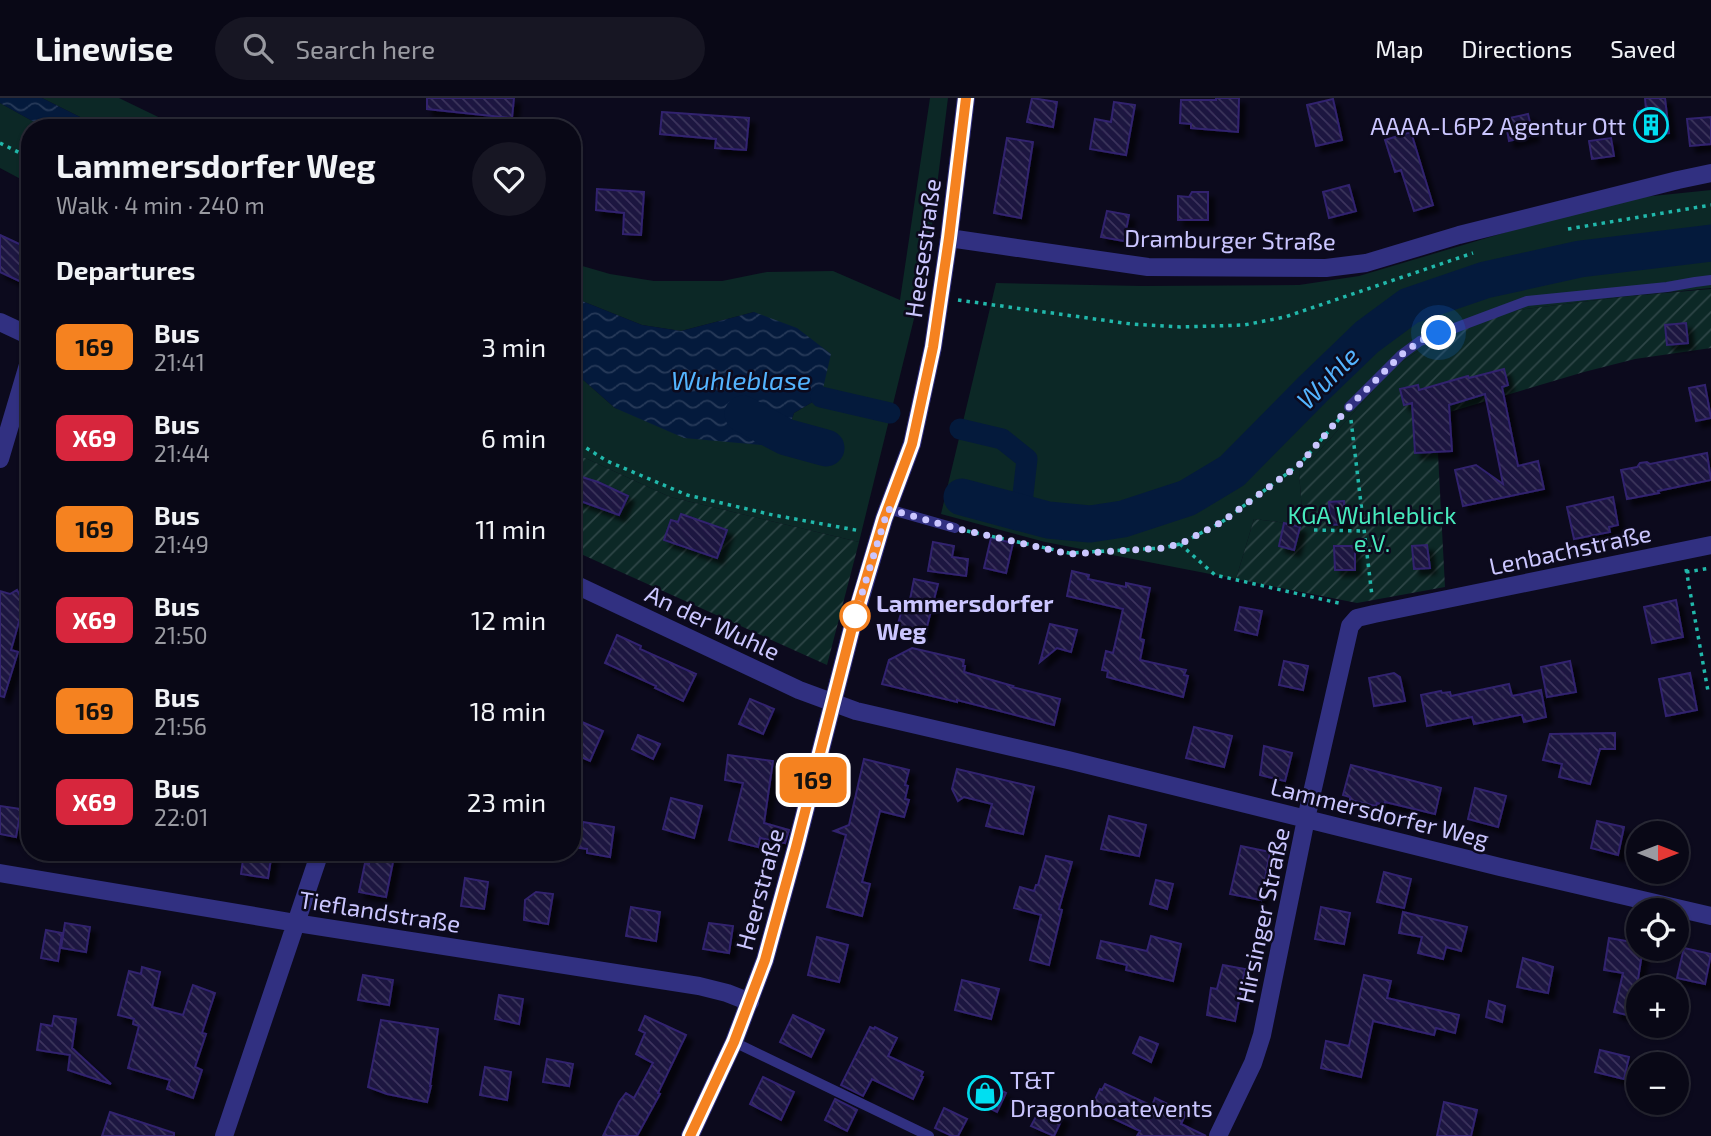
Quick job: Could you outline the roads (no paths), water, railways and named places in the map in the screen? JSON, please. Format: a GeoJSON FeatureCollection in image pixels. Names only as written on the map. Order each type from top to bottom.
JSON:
{"type":"FeatureCollection","features":[{"type":"Feature","properties":{"kind":"street","name":"Heesestraße"},"geometry":{"type":"LineString","coordinates":[[921,404],[933,347],[966,98]]}},
{"type":"Feature","properties":{"kind":"street","name":"Dramburger Straße"},"geometry":{"type":"LineString","coordinates":[[949,238],[1148,267],[1326,268],[1366,263],[1459,234],[1711,173]]}},
{"type":"Feature","properties":{"kind":"street"},"geometry":{"type":"LineString","coordinates":[[0,322],[21,332]]}},
{"type":"Feature","properties":{"kind":"street"},"geometry":{"type":"LineString","coordinates":[[0,459],[21,388]]}},
{"type":"Feature","properties":{"kind":"street","name":"Heerstraße"},"geometry":{"type":"LineString","coordinates":[[690,1136],[734,1042],[765,960],[855,616],[879,536],[912,444],[921,404]]}},
{"type":"Feature","properties":{"kind":"street","name":"Lenbachstraße"},"geometry":{"type":"LineString","coordinates":[[1366,616],[1711,545]]}},
{"type":"Feature","properties":{"kind":"street","name":"An der Wuhle"},"geometry":{"type":"LineString","coordinates":[[581,587],[799,690],[834,702]]}},
{"type":"Feature","properties":{"kind":"street","name":"Hirsinger Straße"},"geometry":{"type":"LineString","coordinates":[[1218,1136],[1253,1063],[1262,1035],[1350,626],[1366,616]]}},
{"type":"Feature","properties":{"kind":"street","name":"Lammersdorfer Weg"},"geometry":{"type":"LineString","coordinates":[[834,702],[856,711],[1068,760],[1500,867],[1711,915]]}},
{"type":"Feature","properties":{"kind":"street"},"geometry":{"type":"LineString","coordinates":[[223,1136],[317,861]]}},
{"type":"Feature","properties":{"kind":"street","name":"Tieflandstraße"},"geometry":{"type":"LineString","coordinates":[[0,873],[296,923],[699,986],[750,1002]]}},
{"type":"Feature","properties":{"kind":"lane"},"geometry":{"type":"LineString","coordinates":[[1349,407],[1401,355],[1420,341],[1528,301],[1711,280]]}},
{"type":"Feature","properties":{"kind":"lane"},"geometry":{"type":"LineString","coordinates":[[888,509],[955,528]]}},
{"type":"Feature","properties":{"kind":"lane"},"geometry":{"type":"LineString","coordinates":[[734,1042],[929,1136]]}},
{"type":"Feature","properties":{"kind":"water"},"geometry":{"type":"Polygon","coordinates":[[[0,98],[42,98],[84,119],[29,119],[0,103],[0,98]]]}},
{"type":"Feature","properties":{"kind":"water","name":"Wuhleblase"},"geometry":{"type":"Polygon","coordinates":[[[581,301],[642,325],[681,331],[754,312],[797,328],[831,354],[821,397],[794,413],[782,447],[684,438],[615,408],[581,378],[581,301]]]}},
{"type":"Feature","properties":{"kind":"waterway","name":"Wuhle"},"geometry":{"type":"LineString","coordinates":[[962,497],[1048,520],[1090,524],[1123,519],[1187,498],[1232,471],[1367,337],[1409,306],[1485,280],[1580,259],[1711,243]]}},
{"type":"Feature","properties":{"kind":"waterway"},"geometry":{"type":"LineString","coordinates":[[821,397],[890,413]]}},
{"type":"Feature","properties":{"kind":"waterway","name":"Wuhle"},"geometry":{"type":"LineString","coordinates":[[743,414],[786,437],[826,448]]}},
{"type":"Feature","properties":{"kind":"waterway"},"geometry":{"type":"LineString","coordinates":[[960,429],[1002,439],[1027,459],[1021,512]]}},
{"type":"Feature","properties":{"kind":"place","name":"AAAA-L6P2 Agentur Ott"},"geometry":{"type":"Point","coordinates":[1651,125]}},
{"type":"Feature","properties":{"kind":"place","name":"Lammersdorfer Weg"},"geometry":{"type":"Point","coordinates":[855,616]}},
{"type":"Feature","properties":{"kind":"place","name":"T&T Dragonboatevents"},"geometry":{"type":"Point","coordinates":[985,1093]}},
{"type":"Feature","properties":{"kind":"park label","name":"KGA Wuhleblick e.V."},"geometry":{"type":"Point","coordinates":[1372,528]}}]}
